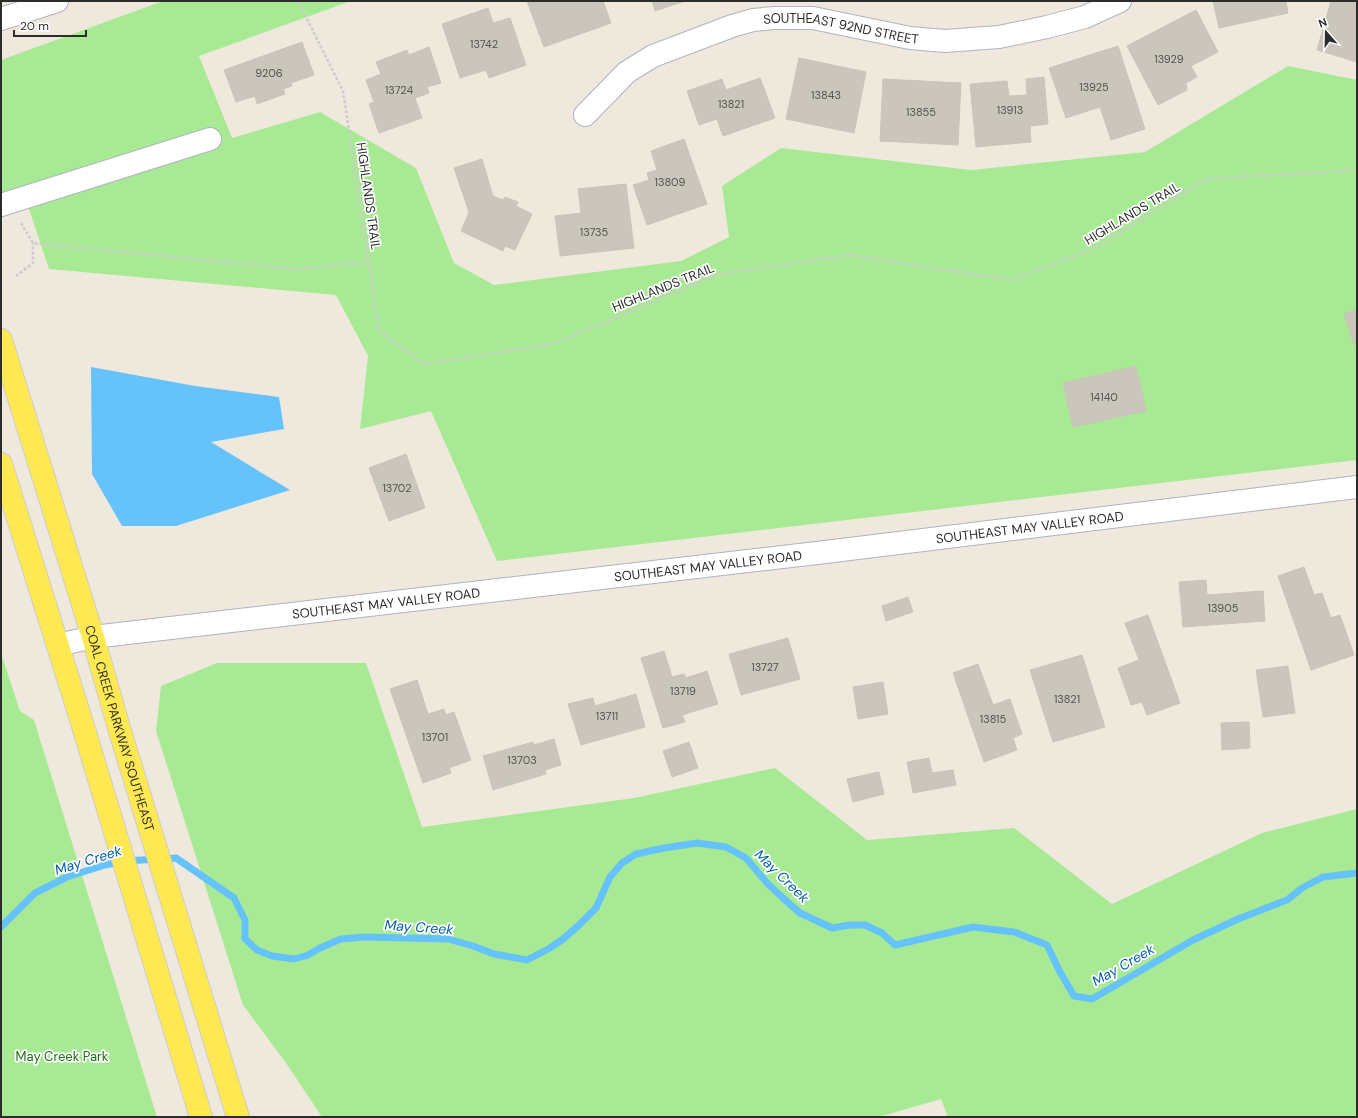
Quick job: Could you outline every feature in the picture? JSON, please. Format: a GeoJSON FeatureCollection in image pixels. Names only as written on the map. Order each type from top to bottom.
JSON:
{"type":"FeatureCollection","features":[{"type":"Feature","properties":{"kind":"main road","name":"COAL CREEK PARKWAY SOUTHEAST"},"geometry":{"type":"LineString","coordinates":[[1,340],[93,637],[118,728],[238,1117]]}},
{"type":"Feature","properties":{"kind":"main road"},"geometry":{"type":"LineString","coordinates":[[1,464],[58,644],[201,1117]]}},
{"type":"Feature","properties":{"kind":"street"},"geometry":{"type":"LineString","coordinates":[[1,19],[57,1]]}},
{"type":"Feature","properties":{"kind":"street","name":"SOUTHEAST 92ND STREET"},"geometry":{"type":"LineString","coordinates":[[585,115],[627,72],[653,56],[732,26],[753,20],[774,18],[813,18],[910,38],[945,41],[999,37],[1047,27],[1085,17],[1120,1]]}},
{"type":"Feature","properties":{"kind":"street"},"geometry":{"type":"LineString","coordinates":[[5,204],[210,139]]}},
{"type":"Feature","properties":{"kind":"street","name":"SOUTHEAST MAY VALLEY ROAD"},"geometry":{"type":"LineString","coordinates":[[58,644],[93,637],[818,553],[1357,487]]}},
{"type":"Feature","properties":{"kind":"path","name":"HIGHLANDS TRAIL"},"geometry":{"type":"LineString","coordinates":[[298,1],[343,91],[379,331],[424,364],[553,344],[720,274],[849,255],[1012,280],[1099,246],[1206,179],[1357,170]]}},
{"type":"Feature","properties":{"kind":"path"},"geometry":{"type":"LineString","coordinates":[[5,204],[33,243],[33,263],[16,276]]}},
{"type":"Feature","properties":{"kind":"path"},"geometry":{"type":"LineString","coordinates":[[33,243],[296,269],[368,262]]}},
{"type":"Feature","properties":{"kind":"green space"},"geometry":{"type":"Polygon","coordinates":[[[163,1],[351,1],[199,56],[232,138],[320,112],[416,168],[454,263],[494,285],[681,261],[729,237],[722,186],[781,148],[971,170],[1145,152],[1288,66],[1357,80],[1357,460],[497,561],[431,411],[360,429],[368,356],[336,295],[49,269],[24,194],[1,194],[1,60],[163,1]]]}},
{"type":"Feature","properties":{"kind":"green space","name":"May Creek Park"},"geometry":{"type":"Polygon","coordinates":[[[1,653],[20,711],[34,720],[157,1117],[1,1117],[1,653]]]}},
{"type":"Feature","properties":{"kind":"green space"},"geometry":{"type":"Polygon","coordinates":[[[217,663],[366,663],[422,827],[634,798],[775,768],[867,840],[1014,828],[1112,904],[1262,833],[1357,809],[1357,1117],[948,1117],[941,1099],[879,1117],[322,1117],[286,1063],[243,1005],[156,731],[161,686],[217,663]]]}},
{"type":"Feature","properties":{"kind":"water"},"geometry":{"type":"Polygon","coordinates":[[[91,367],[195,386],[279,397],[284,429],[211,442],[290,490],[176,526],[122,526],[92,474],[91,367]]]}},
{"type":"Feature","properties":{"kind":"building"},"geometry":{"type":"Polygon","coordinates":[[[527,1],[603,1],[611,23],[544,47],[527,1]]]}},
{"type":"Feature","properties":{"kind":"building"},"geometry":{"type":"Polygon","coordinates":[[[652,1],[685,1],[655,11],[652,1]]]}},
{"type":"Feature","properties":{"kind":"building"},"geometry":{"type":"Polygon","coordinates":[[[1213,1],[1286,1],[1288,13],[1219,28],[1213,1]]]}},
{"type":"Feature","properties":{"kind":"building"},"geometry":{"type":"Polygon","coordinates":[[[1331,1],[1357,1],[1357,62],[1317,50],[1331,1]]]}},
{"type":"Feature","properties":{"kind":"building"},"geometry":{"type":"Polygon","coordinates":[[[488,8],[493,23],[510,18],[526,65],[489,78],[486,70],[460,78],[442,24],[488,8]]]}},
{"type":"Feature","properties":{"kind":"building"},"geometry":{"type":"Polygon","coordinates":[[[1196,10],[1218,52],[1191,66],[1197,77],[1186,83],[1187,90],[1158,105],[1127,46],[1196,10]]]}},
{"type":"Feature","properties":{"kind":"building"},"geometry":{"type":"Polygon","coordinates":[[[302,42],[314,75],[291,83],[292,86],[283,89],[285,94],[257,104],[255,96],[236,102],[224,70],[302,42]]]}},
{"type":"Feature","properties":{"kind":"building"},"geometry":{"type":"Polygon","coordinates":[[[1118,46],[1145,129],[1111,140],[1100,107],[1066,118],[1049,68],[1118,46]]]}},
{"type":"Feature","properties":{"kind":"building"},"geometry":{"type":"Polygon","coordinates":[[[429,47],[441,83],[427,87],[429,93],[415,98],[422,118],[379,133],[369,104],[374,102],[366,80],[381,74],[376,62],[407,50],[409,55],[429,47]]]}},
{"type":"Feature","properties":{"kind":"building"},"geometry":{"type":"Polygon","coordinates":[[[799,58],[866,72],[854,133],[786,119],[799,58]]]}},
{"type":"Feature","properties":{"kind":"building"},"geometry":{"type":"Polygon","coordinates":[[[1044,77],[1048,124],[1030,126],[1031,142],[976,147],[970,84],[1007,81],[1009,96],[1027,95],[1026,79],[1044,77]]]}},
{"type":"Feature","properties":{"kind":"building"},"geometry":{"type":"Polygon","coordinates":[[[760,78],[775,118],[723,136],[717,119],[699,125],[687,91],[722,79],[726,90],[760,78]]]}},
{"type":"Feature","properties":{"kind":"building"},"geometry":{"type":"Polygon","coordinates":[[[883,79],[961,83],[958,145],[880,141],[883,79]]]}},
{"type":"Feature","properties":{"kind":"building"},"geometry":{"type":"Polygon","coordinates":[[[684,139],[707,204],[647,225],[633,185],[649,180],[647,173],[657,170],[651,151],[684,139]]]}},
{"type":"Feature","properties":{"kind":"building"},"geometry":{"type":"Polygon","coordinates":[[[482,159],[493,196],[503,200],[505,197],[518,202],[516,206],[532,214],[515,250],[505,246],[503,251],[461,231],[469,212],[454,168],[482,159]]]}},
{"type":"Feature","properties":{"kind":"building"},"geometry":{"type":"Polygon","coordinates":[[[626,184],[634,248],[560,256],[555,216],[581,213],[578,189],[626,184]]]}},
{"type":"Feature","properties":{"kind":"building"},"geometry":{"type":"Polygon","coordinates":[[[1357,309],[1357,344],[1354,345],[1344,314],[1357,309]]]}},
{"type":"Feature","properties":{"kind":"building"},"geometry":{"type":"Polygon","coordinates":[[[1136,366],[1146,411],[1073,427],[1063,383],[1136,366]]]}},
{"type":"Feature","properties":{"kind":"building"},"geometry":{"type":"Polygon","coordinates":[[[406,454],[425,508],[389,521],[369,468],[406,454]]]}},
{"type":"Feature","properties":{"kind":"building"},"geometry":{"type":"Polygon","coordinates":[[[1304,567],[1314,595],[1322,593],[1331,618],[1340,615],[1354,655],[1311,670],[1278,576],[1304,567]]]}},
{"type":"Feature","properties":{"kind":"building"},"geometry":{"type":"Polygon","coordinates":[[[1206,580],[1207,595],[1263,591],[1265,621],[1183,627],[1179,582],[1206,580]]]}},
{"type":"Feature","properties":{"kind":"building"},"geometry":{"type":"Polygon","coordinates":[[[908,597],[913,612],[886,621],[882,606],[908,597]]]}},
{"type":"Feature","properties":{"kind":"building"},"geometry":{"type":"Polygon","coordinates":[[[1148,615],[1180,703],[1147,715],[1142,702],[1131,705],[1118,668],[1139,660],[1125,623],[1148,615]]]}},
{"type":"Feature","properties":{"kind":"building"},"geometry":{"type":"Polygon","coordinates":[[[788,638],[800,679],[741,695],[729,654],[788,638]]]}},
{"type":"Feature","properties":{"kind":"building"},"geometry":{"type":"Polygon","coordinates":[[[664,651],[672,677],[684,674],[686,678],[707,671],[718,704],[682,715],[685,722],[663,728],[641,658],[664,651]]]}},
{"type":"Feature","properties":{"kind":"building"},"geometry":{"type":"Polygon","coordinates":[[[1082,655],[1105,727],[1053,742],[1030,670],[1082,655]]]}},
{"type":"Feature","properties":{"kind":"building"},"geometry":{"type":"Polygon","coordinates":[[[978,664],[993,705],[1010,699],[1022,734],[1013,738],[1017,750],[984,762],[953,673],[978,664]]]}},
{"type":"Feature","properties":{"kind":"building"},"geometry":{"type":"Polygon","coordinates":[[[1288,666],[1295,713],[1263,717],[1256,670],[1288,666]]]}},
{"type":"Feature","properties":{"kind":"building"},"geometry":{"type":"Polygon","coordinates":[[[417,680],[428,714],[444,709],[446,715],[454,712],[471,760],[449,768],[451,773],[423,783],[390,689],[417,680]]]}},
{"type":"Feature","properties":{"kind":"building"},"geometry":{"type":"Polygon","coordinates":[[[883,682],[888,714],[858,719],[853,687],[883,682]]]}},
{"type":"Feature","properties":{"kind":"building"},"geometry":{"type":"Polygon","coordinates":[[[636,694],[645,727],[581,745],[568,704],[593,698],[595,706],[636,694]]]}},
{"type":"Feature","properties":{"kind":"building"},"geometry":{"type":"Polygon","coordinates":[[[1249,722],[1250,748],[1222,750],[1221,723],[1249,722]]]}},
{"type":"Feature","properties":{"kind":"building"},"geometry":{"type":"Polygon","coordinates":[[[554,739],[561,765],[545,770],[546,774],[493,790],[483,756],[533,742],[534,745],[554,739]]]}},
{"type":"Feature","properties":{"kind":"building"},"geometry":{"type":"Polygon","coordinates":[[[689,742],[698,768],[672,777],[663,751],[689,742]]]}},
{"type":"Feature","properties":{"kind":"building"},"geometry":{"type":"Polygon","coordinates":[[[929,758],[932,773],[953,770],[956,785],[913,793],[907,762],[929,758]]]}},
{"type":"Feature","properties":{"kind":"building"},"geometry":{"type":"Polygon","coordinates":[[[879,772],[884,794],[853,802],[847,779],[879,772]]]}},
{"type":"Feature","properties":{"kind":"waterway","name":"May Creek"},"geometry":{"type":"LineString","coordinates":[[1,927],[35,893],[67,877],[105,865],[125,861],[176,858],[234,898],[245,920],[245,939],[257,950],[272,956],[294,959],[308,955],[341,939],[364,937],[448,939],[494,954],[527,960],[550,948],[563,939],[596,908],[610,877],[622,863],[636,854],[697,843],[726,847],[746,858],[767,883],[800,913],[832,928],[850,925],[865,925],[882,933],[895,945],[973,927],[1014,932],[1047,945],[1074,996],[1092,999],[1193,940],[1238,919],[1287,900],[1302,888],[1323,877],[1357,873]]}}]}
